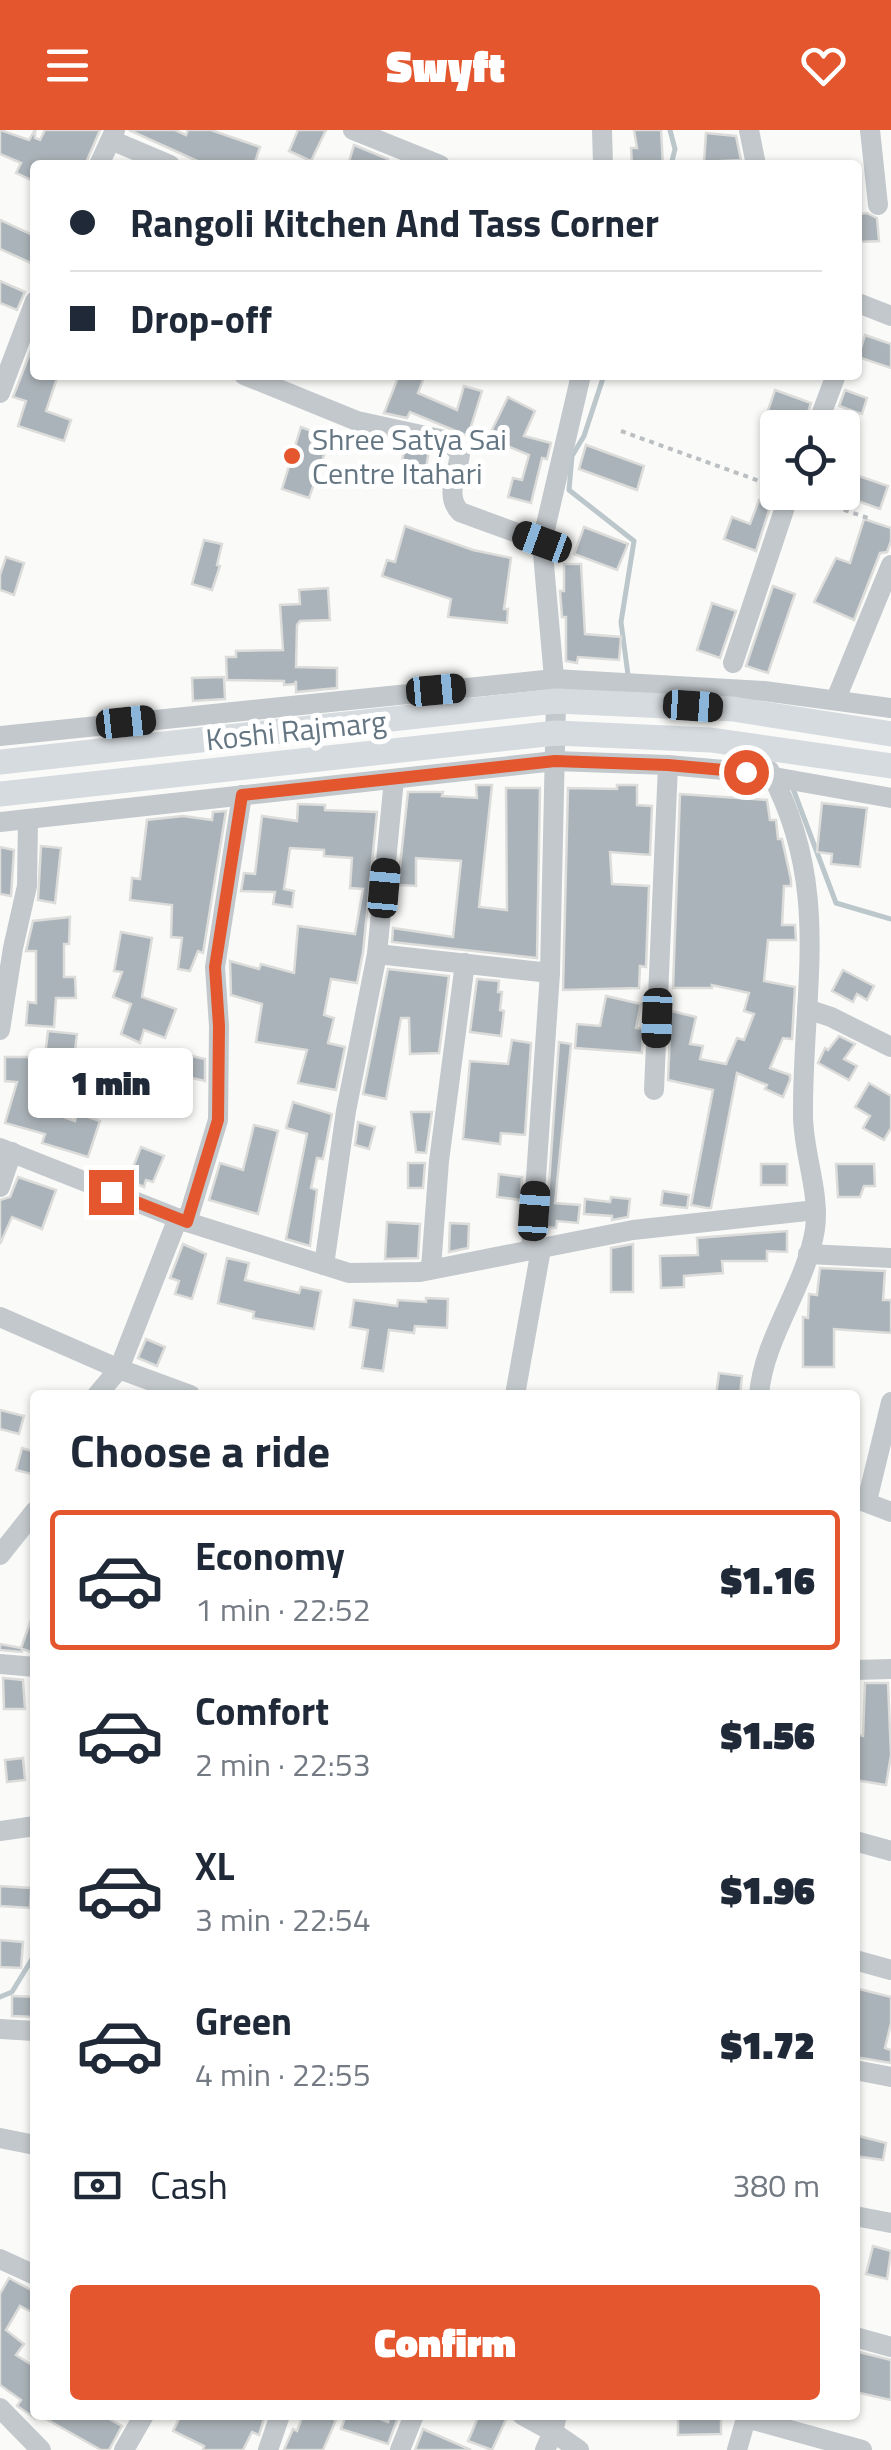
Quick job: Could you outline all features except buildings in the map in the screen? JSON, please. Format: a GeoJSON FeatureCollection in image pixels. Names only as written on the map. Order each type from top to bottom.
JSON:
{"type":"FeatureCollection","features":[{"type":"Feature","properties":{"kind":"main road","name":"Koshi Rajmarg"},"geometry":{"type":"LineString","coordinates":[[0,762],[555,690],[770,705],[889,721]]}},
{"type":"Feature","properties":{"kind":"main road","name":"Koshi Rajmarg"},"geometry":{"type":"LineString","coordinates":[[0,794],[556,733],[670,736],[891,766]]}},
{"type":"Feature","properties":{"kind":"street"},"geometry":{"type":"LineString","coordinates":[[352,130],[427,160]]}},
{"type":"Feature","properties":{"kind":"street"},"geometry":{"type":"LineString","coordinates":[[602,130],[604,160]]}},
{"type":"Feature","properties":{"kind":"street"},"geometry":{"type":"LineString","coordinates":[[749,130],[755,160]]}},
{"type":"Feature","properties":{"kind":"street"},"geometry":{"type":"LineString","coordinates":[[870,130],[876,204]]}},
{"type":"Feature","properties":{"kind":"street"},"geometry":{"type":"LineString","coordinates":[[101,160],[113,135],[160,160]]}},
{"type":"Feature","properties":{"kind":"street"},"geometry":{"type":"LineString","coordinates":[[862,310],[891,316]]}},
{"type":"Feature","properties":{"kind":"street"},"geometry":{"type":"LineString","coordinates":[[0,393],[30,314]]}},
{"type":"Feature","properties":{"kind":"street"},"geometry":{"type":"LineString","coordinates":[[256,380],[357,421],[450,441],[460,454],[451,492],[454,507],[542,542]]}},
{"type":"Feature","properties":{"kind":"street"},"geometry":{"type":"LineString","coordinates":[[517,1390],[536,1250],[550,973],[556,733],[542,542],[579,380]]}},
{"type":"Feature","properties":{"kind":"street"},"geometry":{"type":"LineString","coordinates":[[823,410],[834,380]]}},
{"type":"Feature","properties":{"kind":"street"},"geometry":{"type":"LineString","coordinates":[[732,663],[785,510]]}},
{"type":"Feature","properties":{"kind":"street"},"geometry":{"type":"LineString","coordinates":[[836,698],[891,564]]}},
{"type":"Feature","properties":{"kind":"street"},"geometry":{"type":"LineString","coordinates":[[0,736],[233,710],[555,690],[736,689],[770,705],[836,698],[889,721]]}},
{"type":"Feature","properties":{"kind":"street"},"geometry":{"type":"LineString","coordinates":[[759,1390],[761,1370],[808,1254],[816,1210],[802,1119],[811,906],[784,779],[767,748]]}},
{"type":"Feature","properties":{"kind":"street"},"geometry":{"type":"LineString","coordinates":[[0,822],[555,761],[668,765],[784,779],[891,798]]}},
{"type":"Feature","properties":{"kind":"street"},"geometry":{"type":"LineString","coordinates":[[654,1090],[668,765]]}},
{"type":"Feature","properties":{"kind":"street"},"geometry":{"type":"LineString","coordinates":[[324,1264],[346,1111],[377,954],[394,779]]}},
{"type":"Feature","properties":{"kind":"street"},"geometry":{"type":"LineString","coordinates":[[102,1390],[119,1370],[182,1220],[218,1120],[215,967],[242,795]]}},
{"type":"Feature","properties":{"kind":"street"},"geometry":{"type":"LineString","coordinates":[[0,1030],[26,886],[28,819]]}},
{"type":"Feature","properties":{"kind":"street"},"geometry":{"type":"LineString","coordinates":[[377,954],[550,973]]}},
{"type":"Feature","properties":{"kind":"street"},"geometry":{"type":"LineString","coordinates":[[431,1268],[439,1162],[465,964]]}},
{"type":"Feature","properties":{"kind":"street"},"geometry":{"type":"LineString","coordinates":[[807,1009],[891,1047]]}},
{"type":"Feature","properties":{"kind":"street"},"geometry":{"type":"LineString","coordinates":[[0,1187],[6,1150],[182,1220],[349,1273],[420,1272],[633,1230],[816,1210]]}},
{"type":"Feature","properties":{"kind":"street"},"geometry":{"type":"LineString","coordinates":[[808,1254],[891,1258]]}},
{"type":"Feature","properties":{"kind":"street"},"geometry":{"type":"LineString","coordinates":[[0,1317],[119,1370],[176,1390]]}},
{"type":"Feature","properties":{"kind":"street"},"geometry":{"type":"LineString","coordinates":[[891,1402],[861,1499],[891,1512]]}},
{"type":"Feature","properties":{"kind":"street"},"geometry":{"type":"LineString","coordinates":[[0,1554],[28,1534]]}},
{"type":"Feature","properties":{"kind":"street"},"geometry":{"type":"LineString","coordinates":[[0,1664],[30,1666]]}},
{"type":"Feature","properties":{"kind":"street"},"geometry":{"type":"LineString","coordinates":[[860,1670],[891,1669]]}},
{"type":"Feature","properties":{"kind":"street"},"geometry":{"type":"LineString","coordinates":[[0,1831],[30,1827]]}},
{"type":"Feature","properties":{"kind":"street"},"geometry":{"type":"LineString","coordinates":[[860,1842],[891,1851]]}},
{"type":"Feature","properties":{"kind":"street"},"geometry":{"type":"LineString","coordinates":[[860,1961],[891,1970]]}},
{"type":"Feature","properties":{"kind":"street"},"geometry":{"type":"LineString","coordinates":[[0,2029],[30,2031]]}},
{"type":"Feature","properties":{"kind":"street"},"geometry":{"type":"LineString","coordinates":[[860,2071],[891,2078]]}},
{"type":"Feature","properties":{"kind":"street"},"geometry":{"type":"LineString","coordinates":[[0,2138],[30,2144]]}},
{"type":"Feature","properties":{"kind":"street"},"geometry":{"type":"LineString","coordinates":[[860,2217],[891,2224]]}},
{"type":"Feature","properties":{"kind":"street"},"geometry":{"type":"LineString","coordinates":[[0,2258],[30,2273]]}},
{"type":"Feature","properties":{"kind":"street"},"geometry":{"type":"LineString","coordinates":[[860,2338],[891,2347]]}},
{"type":"Feature","properties":{"kind":"street"},"geometry":{"type":"LineString","coordinates":[[0,2408],[41,2450]]}},
{"type":"Feature","properties":{"kind":"street"},"geometry":{"type":"LineString","coordinates":[[124,2450],[141,2420]]}},
{"type":"Feature","properties":{"kind":"street"},"geometry":{"type":"LineString","coordinates":[[268,2450],[278,2420]]}},
{"type":"Feature","properties":{"kind":"street"},"geometry":{"type":"LineString","coordinates":[[400,2450],[412,2420]]}},
{"type":"Feature","properties":{"kind":"street"},"geometry":{"type":"LineString","coordinates":[[737,2450],[745,2420]]}},
{"type":"Feature","properties":{"kind":"street"},"geometry":{"type":"LineString","coordinates":[[757,2420],[862,2450]]}},
{"type":"Feature","properties":{"kind":"street"},"geometry":{"type":"LineString","coordinates":[[552,2432],[579,2450]]}},
{"type":"Feature","properties":{"kind":"path"},"geometry":{"type":"LineString","coordinates":[[621,431],[760,481]]}},
{"type":"Feature","properties":{"kind":"path"},"geometry":{"type":"LineString","coordinates":[[844,510],[871,519]]}},
{"type":"Feature","properties":{"kind":"waterway"},"geometry":{"type":"LineString","coordinates":[[670,130],[675,149],[672,160]]}},
{"type":"Feature","properties":{"kind":"waterway"},"geometry":{"type":"LineString","coordinates":[[602,380],[584,436],[572,456],[569,490],[634,541],[621,622],[628,675]]}},
{"type":"Feature","properties":{"kind":"waterway"},"geometry":{"type":"LineString","coordinates":[[792,786],[836,903],[891,919]]}},
{"type":"Feature","properties":{"kind":"waterway"},"geometry":{"type":"LineString","coordinates":[[0,1997],[12,1992],[30,1962]]}},
{"type":"Feature","properties":{"kind":"place","name":"Shree Satya Sai Centre Itahari"},"geometry":{"type":"Point","coordinates":[292,456]}},
{"type":"Feature","properties":{"kind":"route"},"geometry":{"type":"LineString","coordinates":[[111,1192],[187,1222],[218,1120],[215,967],[242,795],[555,761],[746,772]]}}]}
